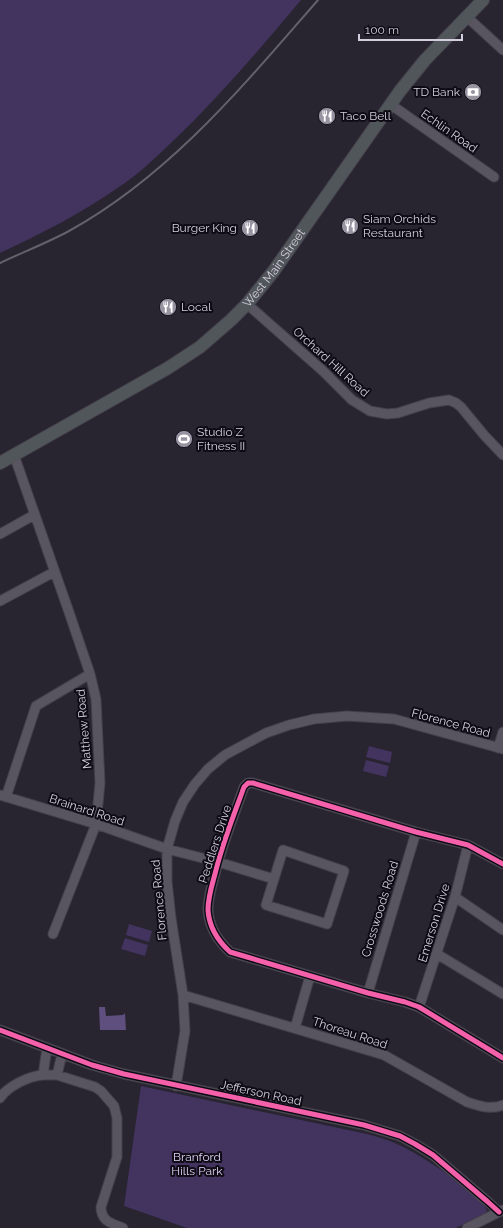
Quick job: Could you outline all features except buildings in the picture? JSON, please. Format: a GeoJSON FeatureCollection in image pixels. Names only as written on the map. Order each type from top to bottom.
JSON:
{"type":"FeatureCollection","features":[{"type":"Feature","properties":{"kind":"main road","name":"West Main Street"},"geometry":{"type":"LineString","coordinates":[[0,463],[184,358],[213,337],[247,304],[281,260],[390,104],[425,60],[483,0]]}},
{"type":"Feature","properties":{"kind":"street"},"geometry":{"type":"LineString","coordinates":[[467,17],[503,50]]}},
{"type":"Feature","properties":{"kind":"street","name":"Echlin Road"},"geometry":{"type":"LineString","coordinates":[[390,104],[494,177]]}},
{"type":"Feature","properties":{"kind":"street","name":"Orchard Hill Road"},"geometry":{"type":"LineString","coordinates":[[247,304],[312,361],[352,400],[370,411],[386,414],[398,413],[429,403],[449,400],[461,407],[503,455]]}},
{"type":"Feature","properties":{"kind":"street","name":"Matthew Road"},"geometry":{"type":"LineString","coordinates":[[14,455],[90,674],[96,699],[100,783],[96,824],[53,934]]}},
{"type":"Feature","properties":{"kind":"street"},"geometry":{"type":"LineString","coordinates":[[0,534],[34,515]]}},
{"type":"Feature","properties":{"kind":"street"},"geometry":{"type":"LineString","coordinates":[[0,601],[54,572]]}},
{"type":"Feature","properties":{"kind":"street"},"geometry":{"type":"LineString","coordinates":[[3,796],[36,706],[90,674]]}},
{"type":"Feature","properties":{"kind":"street","name":"Florence Road"},"geometry":{"type":"LineString","coordinates":[[176,1086],[185,1031],[183,995],[167,882],[167,849],[175,821],[184,802],[195,784],[208,769],[225,755],[266,733],[314,719],[347,716],[394,720],[501,748]]}},
{"type":"Feature","properties":{"kind":"street"},"geometry":{"type":"LineString","coordinates":[[501,748],[503,732]]}},
{"type":"Feature","properties":{"kind":"street","name":"Peddlers Drive"},"geometry":{"type":"LineString","coordinates":[[503,864],[468,845],[416,832],[253,783],[248,783],[244,787],[218,862],[210,891],[208,910],[212,927],[220,943],[230,952],[419,1007],[503,1058]]}},
{"type":"Feature","properties":{"kind":"street","name":"Brainard Road"},"geometry":{"type":"LineString","coordinates":[[3,796],[96,824],[167,849]]}},
{"type":"Feature","properties":{"kind":"street","name":"Crosswoods Road"},"geometry":{"type":"LineString","coordinates":[[368,993],[416,832]]}},
{"type":"Feature","properties":{"kind":"street","name":"Emerson Drive"},"geometry":{"type":"LineString","coordinates":[[419,1007],[455,897],[468,845]]}},
{"type":"Feature","properties":{"kind":"street","name":"Peddlers Drive"},"geometry":{"type":"LineString","coordinates":[[167,849],[218,862]]}},
{"type":"Feature","properties":{"kind":"street"},"geometry":{"type":"LineString","coordinates":[[283,850],[344,870],[327,924],[266,905],[274,879],[283,850]]}},
{"type":"Feature","properties":{"kind":"street"},"geometry":{"type":"LineString","coordinates":[[218,862],[274,879]]}},
{"type":"Feature","properties":{"kind":"street"},"geometry":{"type":"LineString","coordinates":[[455,897],[503,930]]}},
{"type":"Feature","properties":{"kind":"street"},"geometry":{"type":"LineString","coordinates":[[437,954],[503,994]]}},
{"type":"Feature","properties":{"kind":"street"},"geometry":{"type":"LineString","coordinates":[[295,1028],[310,976]]}},
{"type":"Feature","properties":{"kind":"street","name":"Thoreau Road"},"geometry":{"type":"LineString","coordinates":[[183,995],[384,1055],[467,1102],[482,1107],[498,1107],[503,1105]]}},
{"type":"Feature","properties":{"kind":"street","name":"Jefferson Road"},"geometry":{"type":"LineString","coordinates":[[0,1030],[92,1065],[124,1074],[364,1125],[400,1136],[433,1156],[501,1211]]}},
{"type":"Feature","properties":{"kind":"street"},"geometry":{"type":"LineString","coordinates":[[43,1074],[47,1048]]}},
{"type":"Feature","properties":{"kind":"street"},"geometry":{"type":"LineString","coordinates":[[57,1075],[62,1054]]}},
{"type":"Feature","properties":{"kind":"street"},"geometry":{"type":"LineString","coordinates":[[0,1098],[17,1084],[33,1076],[43,1074],[57,1075],[95,1087],[101,1091],[114,1106],[117,1118],[117,1157],[101,1207],[101,1214],[105,1220],[123,1228]]}},
{"type":"Feature","properties":{"kind":"street"},"geometry":{"type":"LineString","coordinates":[[467,1228],[501,1211]]}},
{"type":"Feature","properties":{"kind":"green space"},"geometry":{"type":"Polygon","coordinates":[[[0,0],[301,0],[206,108],[140,171],[105,197],[76,214],[46,231],[0,253],[0,0]]]}},
{"type":"Feature","properties":{"kind":"green space"},"geometry":{"type":"Polygon","coordinates":[[[369,746],[392,752],[390,763],[366,757],[369,746]]]}},
{"type":"Feature","properties":{"kind":"green space"},"geometry":{"type":"Polygon","coordinates":[[[366,760],[389,766],[386,777],[363,771],[366,760]]]}},
{"type":"Feature","properties":{"kind":"green space"},"geometry":{"type":"Polygon","coordinates":[[[129,924],[152,931],[149,942],[126,935],[129,924]]]}},
{"type":"Feature","properties":{"kind":"green space"},"geometry":{"type":"Polygon","coordinates":[[[125,938],[148,945],[145,956],[121,949],[125,938]]]}},
{"type":"Feature","properties":{"kind":"green space","name":"Branford Hills Park"},"geometry":{"type":"Polygon","coordinates":[[[141,1086],[367,1134],[387,1140],[408,1149],[434,1165],[474,1195],[483,1204],[487,1211],[485,1214],[456,1228],[187,1228],[124,1206],[141,1086]]]}},
{"type":"Feature","properties":{"kind":"shaded area"},"geometry":{"type":"Polygon","coordinates":[[[99,1007],[105,1007],[106,1016],[123,1015],[125,1013],[126,1030],[100,1030],[99,1007]]]}},
{"type":"Feature","properties":{"kind":"railway"},"geometry":{"type":"LineString","coordinates":[[0,263],[69,231],[106,209],[140,183],[203,127],[262,64],[318,0]]}},
{"type":"Feature","properties":{"kind":"cycle path"},"geometry":{"type":"LineString","coordinates":[[503,864],[468,845],[416,832],[253,783],[248,783],[244,787],[221,852],[210,891],[208,910],[214,933],[230,952],[419,1007],[503,1058]]}},
{"type":"Feature","properties":{"kind":"cycle path"},"geometry":{"type":"LineString","coordinates":[[0,1030],[92,1065],[124,1074],[364,1125],[400,1136],[433,1155],[499,1212]]}},
{"type":"Feature","properties":{"kind":"place","name":"TD Bank"},"geometry":{"type":"Point","coordinates":[473,92]}},
{"type":"Feature","properties":{"kind":"place","name":"Taco Bell"},"geometry":{"type":"Point","coordinates":[327,116]}},
{"type":"Feature","properties":{"kind":"place","name":"Siam Orchids Restaurant"},"geometry":{"type":"Point","coordinates":[350,226]}},
{"type":"Feature","properties":{"kind":"place","name":"Burger King"},"geometry":{"type":"Point","coordinates":[250,228]}},
{"type":"Feature","properties":{"kind":"place","name":"Local"},"geometry":{"type":"Point","coordinates":[168,307]}},
{"type":"Feature","properties":{"kind":"place","name":"Studio Z Fitness II"},"geometry":{"type":"Point","coordinates":[184,439]}}]}
